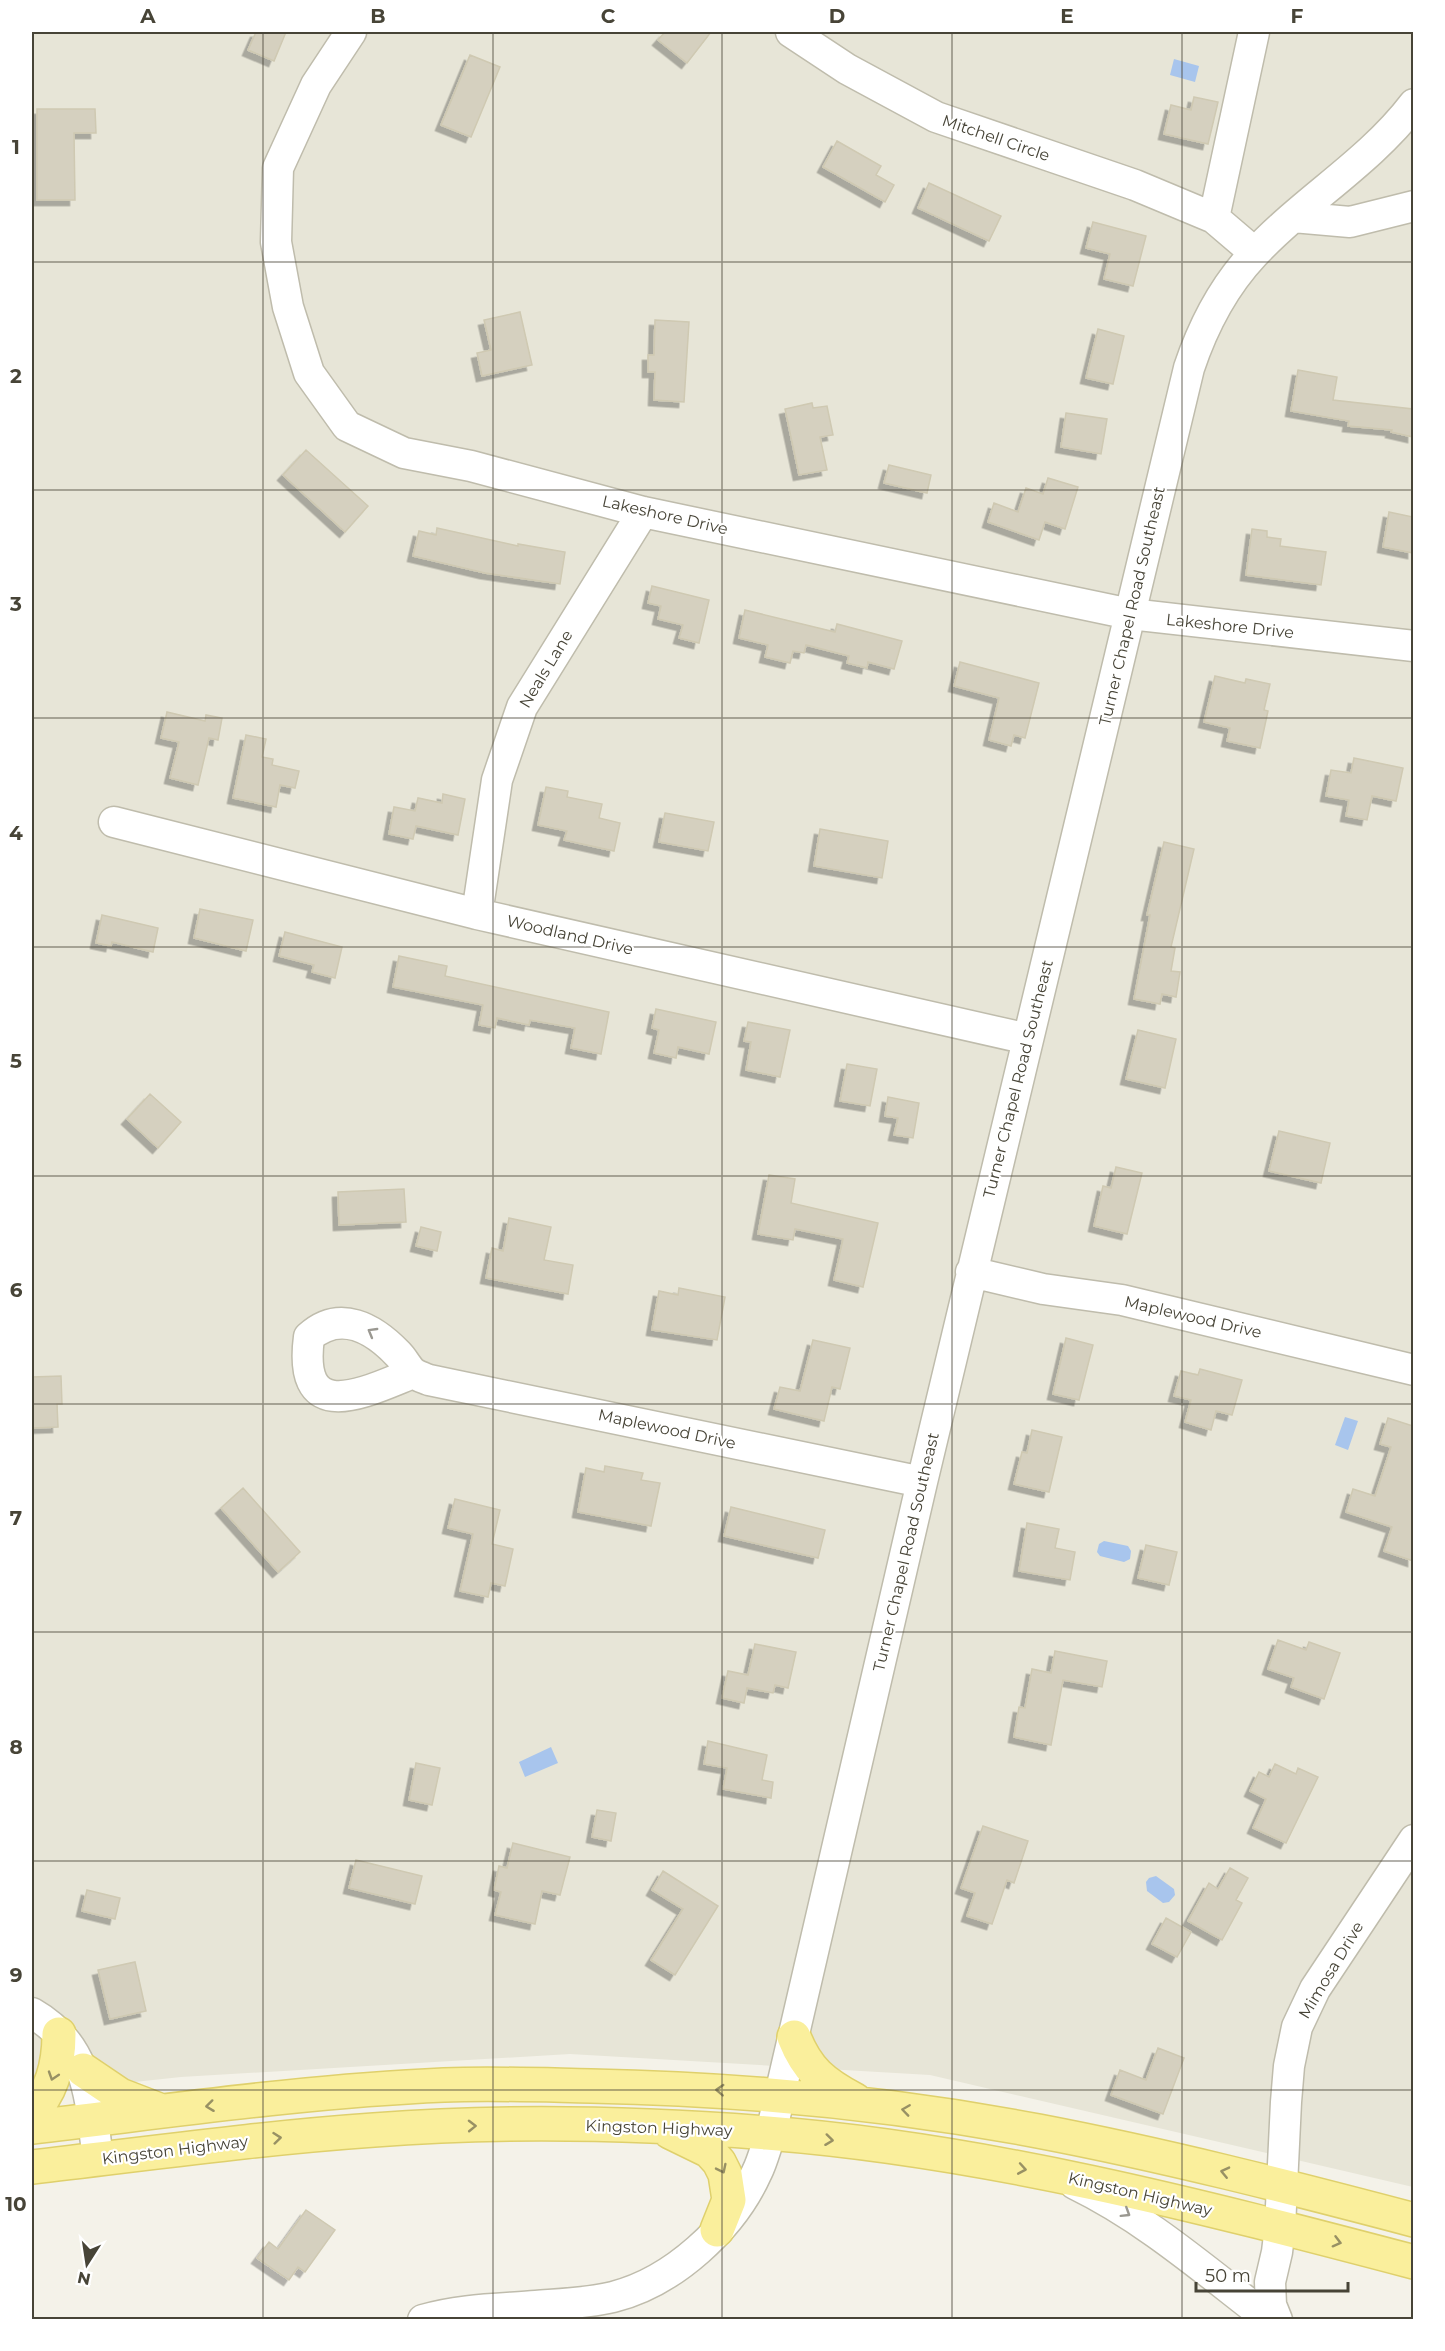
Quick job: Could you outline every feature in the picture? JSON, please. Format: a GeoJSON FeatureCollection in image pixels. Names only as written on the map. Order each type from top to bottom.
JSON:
{"type":"FeatureCollection","features":[{"type":"Feature","properties":{"kind":"main road"},"geometry":{"type":"LineString","coordinates":[[32,2112],[44,2097],[54,2076],[59,2050],[59,2034]]}},
{"type":"Feature","properties":{"kind":"main road"},"geometry":{"type":"LineString","coordinates":[[794,2037],[801,2057],[809,2068],[836,2090],[861,2104]]}},
{"type":"Feature","properties":{"kind":"main road"},"geometry":{"type":"LineString","coordinates":[[83,2070],[120,2095],[164,2111]]}},
{"type":"Feature","properties":{"kind":"main road"},"geometry":{"type":"LineString","coordinates":[[32,2127],[290,2097],[445,2085],[628,2086],[778,2094],[861,2104],[1037,2131],[1282,2185],[1413,2220]]}},
{"type":"Feature","properties":{"kind":"main road","name":"Kingston Highway"},"geometry":{"type":"LineString","coordinates":[[32,2167],[239,2142],[397,2128],[517,2125],[657,2127],[771,2133],[924,2153],[1056,2175],[1133,2191],[1413,2262]]}},
{"type":"Feature","properties":{"kind":"main road"},"geometry":{"type":"LineString","coordinates":[[657,2127],[709,2151],[719,2162],[725,2174],[729,2200],[717,2230]]}},
{"type":"Feature","properties":{"kind":"street","name":"Lakeshore Drive"},"geometry":{"type":"LineString","coordinates":[[351,32],[316,85],[278,168],[276,242],[288,307],[309,373],[347,426],[405,453],[471,466],[643,512],[1130,615],[1413,646]]}},
{"type":"Feature","properties":{"kind":"street","name":"Mitchell Circle"},"geometry":{"type":"LineString","coordinates":[[791,32],[846,69],[936,117],[1135,185],[1214,218],[1254,253]]}},
{"type":"Feature","properties":{"kind":"street"},"geometry":{"type":"LineString","coordinates":[[1214,218],[1254,32]]}},
{"type":"Feature","properties":{"kind":"street","name":"Turner Chapel Road Southeast"},"geometry":{"type":"LineString","coordinates":[[423,2319],[466,2311],[575,2302],[614,2296],[666,2275],[693,2256],[717,2230],[740,2202],[757,2173],[771,2133],[778,2094],[794,2037],[971,1272],[1197,342],[1222,295],[1254,253],[1293,217],[1374,150],[1396,127],[1413,104]]}},
{"type":"Feature","properties":{"kind":"street"},"geometry":{"type":"LineString","coordinates":[[1293,217],[1350,222],[1413,206]]}},
{"type":"Feature","properties":{"kind":"street","name":"Neals Lane"},"geometry":{"type":"LineString","coordinates":[[477,914],[497,780],[522,707],[643,512]]}},
{"type":"Feature","properties":{"kind":"street","name":"Woodland Drive"},"geometry":{"type":"LineString","coordinates":[[114,822],[477,914],[1028,1039]]}},
{"type":"Feature","properties":{"kind":"street","name":"Maplewood Drive"},"geometry":{"type":"LineString","coordinates":[[971,1272],[1043,1289],[1122,1300],[1413,1370]]}},
{"type":"Feature","properties":{"kind":"street","name":"Maplewood Drive"},"geometry":{"type":"LineString","coordinates":[[413,1373],[429,1380],[922,1482]]}},
{"type":"Feature","properties":{"kind":"street","name":"Mimosa Drive"},"geometry":{"type":"LineString","coordinates":[[1277,2319],[1272,2305],[1270,2282],[1280,2227],[1286,2093],[1297,2026],[1315,1989],[1413,1840]]}},
{"type":"Feature","properties":{"kind":"street"},"geometry":{"type":"LineString","coordinates":[[32,2013],[45,2020],[59,2034],[75,2054],[83,2070],[90,2095],[98,2159]]}},
{"type":"Feature","properties":{"kind":"street"},"geometry":{"type":"LineString","coordinates":[[1056,2175],[1108,2202],[1162,2236],[1270,2319]]}},
{"type":"Feature","properties":{"kind":"shaded area"},"geometry":{"type":"Polygon","coordinates":[[[32,32],[1413,32],[1413,2187],[930,2075],[570,2054],[181,2077],[32,2093],[32,32]]]}},
{"type":"Feature","properties":{"kind":"water"},"geometry":{"type":"Polygon","coordinates":[[[1174,59],[1199,66],[1195,82],[1170,75],[1174,59]]]}},
{"type":"Feature","properties":{"kind":"water"},"geometry":{"type":"Polygon","coordinates":[[[1345,1417],[1358,1421],[1348,1450],[1335,1445],[1345,1417]]]}},
{"type":"Feature","properties":{"kind":"water"},"geometry":{"type":"Polygon","coordinates":[[[1104,1541],[1128,1546],[1131,1551],[1130,1559],[1124,1562],[1100,1556],[1097,1552],[1099,1544],[1104,1541]]]}},
{"type":"Feature","properties":{"kind":"water"},"geometry":{"type":"Polygon","coordinates":[[[551,1747],[558,1763],[525,1777],[519,1762],[551,1747]]]}},
{"type":"Feature","properties":{"kind":"water"},"geometry":{"type":"Polygon","coordinates":[[[1156,1876],[1174,1889],[1175,1895],[1169,1902],[1163,1903],[1147,1891],[1146,1882],[1149,1878],[1156,1876]]]}},
{"type":"Feature","properties":{"kind":"building"},"geometry":{"type":"Polygon","coordinates":[[[256,32],[286,32],[274,61],[248,50],[256,32]]]}},
{"type":"Feature","properties":{"kind":"building"},"geometry":{"type":"Polygon","coordinates":[[[665,32],[711,32],[687,63],[658,40],[665,32]]]}},
{"type":"Feature","properties":{"kind":"building"},"geometry":{"type":"Polygon","coordinates":[[[470,55],[500,67],[471,137],[441,125],[470,55]]]}},
{"type":"Feature","properties":{"kind":"building"},"geometry":{"type":"Polygon","coordinates":[[[1194,97],[1218,102],[1208,144],[1164,134],[1171,105],[1191,110],[1194,97]]]}},
{"type":"Feature","properties":{"kind":"building"},"geometry":{"type":"Polygon","coordinates":[[[37,109],[95,109],[96,133],[74,133],[75,200],[37,200],[37,109]]]}},
{"type":"Feature","properties":{"kind":"building"},"geometry":{"type":"Polygon","coordinates":[[[837,141],[881,166],[876,175],[894,185],[885,202],[823,167],[837,141]]]}},
{"type":"Feature","properties":{"kind":"building"},"geometry":{"type":"Polygon","coordinates":[[[929,183],[1001,216],[989,241],[918,208],[929,183]]]}},
{"type":"Feature","properties":{"kind":"building"},"geometry":{"type":"Polygon","coordinates":[[[1093,222],[1146,236],[1133,286],[1104,279],[1110,254],[1086,248],[1093,222]]]}},
{"type":"Feature","properties":{"kind":"building"},"geometry":{"type":"Polygon","coordinates":[[[520,312],[532,365],[482,376],[477,353],[491,350],[484,320],[520,312]]]}},
{"type":"Feature","properties":{"kind":"building"},"geometry":{"type":"Polygon","coordinates":[[[655,320],[689,322],[684,402],[654,400],[655,372],[648,372],[648,355],[654,355],[655,320]]]}},
{"type":"Feature","properties":{"kind":"building"},"geometry":{"type":"Polygon","coordinates":[[[1098,329],[1124,336],[1113,384],[1086,378],[1098,329]]]}},
{"type":"Feature","properties":{"kind":"building"},"geometry":{"type":"Polygon","coordinates":[[[1298,370],[1337,377],[1333,400],[1413,409],[1413,437],[1391,432],[1392,430],[1348,426],[1349,421],[1291,411],[1298,370]]]}},
{"type":"Feature","properties":{"kind":"building"},"geometry":{"type":"Polygon","coordinates":[[[812,403],[813,408],[827,406],[833,435],[820,437],[827,470],[799,475],[785,409],[812,403]]]}},
{"type":"Feature","properties":{"kind":"building"},"geometry":{"type":"Polygon","coordinates":[[[1066,413],[1107,419],[1101,454],[1061,447],[1066,413]]]}},
{"type":"Feature","properties":{"kind":"building"},"geometry":{"type":"Polygon","coordinates":[[[306,450],[368,506],[345,532],[283,475],[306,450]]]}},
{"type":"Feature","properties":{"kind":"building"},"geometry":{"type":"Polygon","coordinates":[[[889,465],[931,475],[927,493],[884,483],[889,465]]]}},
{"type":"Feature","properties":{"kind":"building"},"geometry":{"type":"Polygon","coordinates":[[[1048,478],[1078,487],[1065,529],[1045,522],[1039,540],[988,522],[994,503],[1018,512],[1026,488],[1043,494],[1048,478]]]}},
{"type":"Feature","properties":{"kind":"building"},"geometry":{"type":"Polygon","coordinates":[[[1389,512],[1413,517],[1413,553],[1383,547],[1389,512]]]}},
{"type":"Feature","properties":{"kind":"building"},"geometry":{"type":"Polygon","coordinates":[[[437,528],[518,546],[518,544],[565,552],[560,584],[485,573],[413,556],[419,531],[436,535],[437,528]]]}},
{"type":"Feature","properties":{"kind":"building"},"geometry":{"type":"Polygon","coordinates":[[[1252,529],[1267,531],[1267,537],[1281,539],[1280,546],[1326,552],[1321,585],[1246,575],[1252,529]]]}},
{"type":"Feature","properties":{"kind":"building"},"geometry":{"type":"Polygon","coordinates":[[[652,586],[709,600],[699,643],[679,638],[683,625],[658,619],[661,606],[648,603],[652,586]]]}},
{"type":"Feature","properties":{"kind":"building"},"geometry":{"type":"Polygon","coordinates":[[[745,610],[835,632],[837,624],[902,641],[894,669],[868,662],[867,668],[847,663],[849,656],[806,645],[804,653],[793,651],[790,663],[765,657],[768,645],[739,638],[745,610]]]}},
{"type":"Feature","properties":{"kind":"building"},"geometry":{"type":"Polygon","coordinates":[[[960,662],[1039,683],[1025,738],[1014,735],[1011,746],[989,740],[999,698],[954,686],[960,662]]]}},
{"type":"Feature","properties":{"kind":"building"},"geometry":{"type":"Polygon","coordinates":[[[1215,676],[1245,683],[1246,679],[1270,684],[1264,710],[1268,711],[1260,748],[1227,741],[1230,728],[1204,722],[1215,676]]]}},
{"type":"Feature","properties":{"kind":"building"},"geometry":{"type":"Polygon","coordinates":[[[167,712],[205,721],[206,715],[222,718],[218,740],[209,738],[198,785],[170,778],[179,742],[161,738],[167,712]]]}},
{"type":"Feature","properties":{"kind":"building"},"geometry":{"type":"Polygon","coordinates":[[[246,735],[266,739],[262,757],[273,759],[272,765],[299,771],[295,788],[280,785],[276,807],[233,798],[246,735]]]}},
{"type":"Feature","properties":{"kind":"building"},"geometry":{"type":"Polygon","coordinates":[[[1354,758],[1403,768],[1396,801],[1372,796],[1367,820],[1346,816],[1349,800],[1326,796],[1331,770],[1351,773],[1354,758]]]}},
{"type":"Feature","properties":{"kind":"building"},"geometry":{"type":"Polygon","coordinates":[[[546,787],[568,791],[567,797],[602,804],[599,818],[620,823],[614,851],[564,840],[567,831],[538,825],[546,787]]]}},
{"type":"Feature","properties":{"kind":"building"},"geometry":{"type":"Polygon","coordinates":[[[443,794],[465,799],[458,835],[416,826],[413,839],[389,834],[394,807],[415,811],[418,798],[442,803],[443,794]]]}},
{"type":"Feature","properties":{"kind":"building"},"geometry":{"type":"Polygon","coordinates":[[[665,813],[714,822],[708,851],[659,842],[665,813]]]}},
{"type":"Feature","properties":{"kind":"building"},"geometry":{"type":"Polygon","coordinates":[[[820,829],[888,841],[882,878],[814,866],[820,829]]]}},
{"type":"Feature","properties":{"kind":"building"},"geometry":{"type":"Polygon","coordinates":[[[1164,842],[1194,849],[1171,947],[1175,948],[1171,971],[1180,972],[1176,997],[1162,994],[1160,1004],[1134,999],[1150,915],[1147,915],[1164,842]]]}},
{"type":"Feature","properties":{"kind":"building"},"geometry":{"type":"Polygon","coordinates":[[[200,909],[253,920],[246,951],[194,938],[200,909]]]}},
{"type":"Feature","properties":{"kind":"building"},"geometry":{"type":"Polygon","coordinates":[[[102,915],[158,928],[153,952],[112,942],[111,946],[96,943],[102,915]]]}},
{"type":"Feature","properties":{"kind":"building"},"geometry":{"type":"Polygon","coordinates":[[[285,932],[342,947],[335,978],[312,972],[314,965],[279,956],[285,932]]]}},
{"type":"Feature","properties":{"kind":"building"},"geometry":{"type":"Polygon","coordinates":[[[399,956],[447,966],[445,976],[609,1012],[601,1054],[571,1048],[575,1028],[530,1020],[529,1025],[497,1018],[495,1028],[479,1025],[483,1005],[393,987],[399,956]]]}},
{"type":"Feature","properties":{"kind":"building"},"geometry":{"type":"Polygon","coordinates":[[[656,1009],[716,1022],[709,1054],[678,1047],[676,1058],[654,1053],[659,1030],[652,1028],[656,1009]]]}},
{"type":"Feature","properties":{"kind":"building"},"geometry":{"type":"Polygon","coordinates":[[[748,1022],[790,1030],[780,1077],[746,1070],[751,1042],[744,1041],[748,1022]]]}},
{"type":"Feature","properties":{"kind":"building"},"geometry":{"type":"Polygon","coordinates":[[[1138,1030],[1176,1039],[1165,1088],[1126,1079],[1138,1030]]]}},
{"type":"Feature","properties":{"kind":"building"},"geometry":{"type":"Polygon","coordinates":[[[847,1064],[877,1069],[870,1106],[840,1101],[847,1064]]]}},
{"type":"Feature","properties":{"kind":"building"},"geometry":{"type":"Polygon","coordinates":[[[150,1094],[181,1122],[158,1148],[127,1119],[150,1094]]]}},
{"type":"Feature","properties":{"kind":"building"},"geometry":{"type":"Polygon","coordinates":[[[888,1097],[919,1103],[913,1138],[894,1135],[898,1118],[885,1116],[888,1097]]]}},
{"type":"Feature","properties":{"kind":"building"},"geometry":{"type":"Polygon","coordinates":[[[1279,1131],[1330,1143],[1321,1183],[1269,1171],[1279,1131]]]}},
{"type":"Feature","properties":{"kind":"building"},"geometry":{"type":"Polygon","coordinates":[[[1116,1167],[1142,1173],[1127,1234],[1094,1226],[1103,1186],[1111,1188],[1116,1167]]]}},
{"type":"Feature","properties":{"kind":"building"},"geometry":{"type":"Polygon","coordinates":[[[769,1175],[795,1179],[791,1203],[878,1223],[863,1287],[834,1280],[843,1239],[795,1229],[793,1240],[758,1234],[769,1175]]]}},
{"type":"Feature","properties":{"kind":"building"},"geometry":{"type":"Polygon","coordinates":[[[404,1189],[406,1222],[339,1225],[338,1192],[404,1189]]]}},
{"type":"Feature","properties":{"kind":"building"},"geometry":{"type":"Polygon","coordinates":[[[509,1218],[551,1227],[544,1260],[573,1265],[568,1294],[486,1278],[492,1248],[503,1251],[509,1218]]]}},
{"type":"Feature","properties":{"kind":"building"},"geometry":{"type":"Polygon","coordinates":[[[421,1227],[441,1232],[437,1251],[416,1246],[421,1227]]]}},
{"type":"Feature","properties":{"kind":"building"},"geometry":{"type":"Polygon","coordinates":[[[679,1288],[725,1297],[717,1340],[652,1330],[659,1291],[678,1295],[679,1288]]]}},
{"type":"Feature","properties":{"kind":"building"},"geometry":{"type":"Polygon","coordinates":[[[1066,1338],[1093,1345],[1079,1400],[1053,1394],[1066,1338]]]}},
{"type":"Feature","properties":{"kind":"building"},"geometry":{"type":"Polygon","coordinates":[[[813,1340],[850,1348],[840,1389],[832,1387],[824,1421],[774,1409],[780,1387],[800,1391],[813,1340]]]}},
{"type":"Feature","properties":{"kind":"building"},"geometry":{"type":"Polygon","coordinates":[[[1200,1369],[1242,1380],[1232,1415],[1216,1411],[1211,1430],[1185,1422],[1191,1400],[1174,1396],[1181,1371],[1198,1375],[1200,1369]]]}},
{"type":"Feature","properties":{"kind":"building"},"geometry":{"type":"Polygon","coordinates":[[[61,1376],[62,1404],[57,1404],[58,1427],[32,1428],[32,1377],[61,1376]]]}},
{"type":"Feature","properties":{"kind":"building"},"geometry":{"type":"Polygon","coordinates":[[[1388,1418],[1413,1426],[1413,1561],[1384,1551],[1392,1527],[1346,1512],[1353,1489],[1375,1496],[1391,1447],[1380,1444],[1388,1418]]]}},
{"type":"Feature","properties":{"kind":"building"},"geometry":{"type":"Polygon","coordinates":[[[1032,1430],[1062,1437],[1049,1492],[1014,1484],[1022,1452],[1027,1453],[1032,1430]]]}},
{"type":"Feature","properties":{"kind":"building"},"geometry":{"type":"Polygon","coordinates":[[[605,1466],[643,1473],[641,1480],[660,1483],[651,1526],[578,1512],[586,1468],[604,1472],[605,1466]]]}},
{"type":"Feature","properties":{"kind":"building"},"geometry":{"type":"Polygon","coordinates":[[[243,1488],[300,1552],[278,1572],[221,1508],[243,1488]]]}},
{"type":"Feature","properties":{"kind":"building"},"geometry":{"type":"Polygon","coordinates":[[[455,1499],[500,1510],[492,1544],[513,1549],[505,1586],[491,1583],[488,1597],[460,1591],[473,1534],[448,1528],[455,1499]]]}},
{"type":"Feature","properties":{"kind":"building"},"geometry":{"type":"Polygon","coordinates":[[[731,1507],[825,1530],[818,1558],[724,1536],[731,1507]]]}},
{"type":"Feature","properties":{"kind":"building"},"geometry":{"type":"Polygon","coordinates":[[[1027,1523],[1059,1529],[1055,1548],[1075,1552],[1070,1580],[1019,1571],[1027,1523]]]}},
{"type":"Feature","properties":{"kind":"building"},"geometry":{"type":"Polygon","coordinates":[[[1146,1545],[1177,1552],[1169,1585],[1138,1578],[1146,1545]]]}},
{"type":"Feature","properties":{"kind":"building"},"geometry":{"type":"Polygon","coordinates":[[[1278,1640],[1306,1650],[1309,1642],[1340,1653],[1324,1699],[1291,1687],[1294,1678],[1268,1669],[1278,1640]]]}},
{"type":"Feature","properties":{"kind":"building"},"geometry":{"type":"Polygon","coordinates":[[[755,1644],[796,1652],[788,1688],[775,1685],[773,1693],[747,1688],[744,1703],[722,1698],[728,1671],[748,1675],[755,1644]]]}},
{"type":"Feature","properties":{"kind":"building"},"geometry":{"type":"Polygon","coordinates":[[[1055,1651],[1107,1661],[1102,1687],[1063,1680],[1051,1745],[1014,1737],[1019,1707],[1025,1708],[1032,1669],[1051,1673],[1055,1651]]]}},
{"type":"Feature","properties":{"kind":"building"},"geometry":{"type":"Polygon","coordinates":[[[708,1741],[767,1755],[762,1780],[773,1782],[771,1798],[723,1789],[727,1768],[704,1764],[708,1741]]]}},
{"type":"Feature","properties":{"kind":"building"},"geometry":{"type":"Polygon","coordinates":[[[416,1763],[440,1768],[432,1805],[409,1800],[416,1763]]]}},
{"type":"Feature","properties":{"kind":"building"},"geometry":{"type":"Polygon","coordinates":[[[1275,1764],[1296,1774],[1298,1768],[1318,1777],[1286,1843],[1253,1828],[1266,1799],[1250,1791],[1259,1772],[1269,1777],[1275,1764]]]}},
{"type":"Feature","properties":{"kind":"building"},"geometry":{"type":"Polygon","coordinates":[[[597,1810],[616,1813],[611,1841],[592,1837],[597,1810]]]}},
{"type":"Feature","properties":{"kind":"building"},"geometry":{"type":"Polygon","coordinates":[[[983,1826],[1028,1841],[1014,1883],[1007,1880],[992,1924],[967,1916],[975,1893],[961,1888],[983,1826]]]}},
{"type":"Feature","properties":{"kind":"building"},"geometry":{"type":"Polygon","coordinates":[[[513,1843],[570,1857],[560,1895],[542,1891],[535,1924],[495,1915],[501,1892],[494,1890],[499,1866],[507,1868],[513,1843]]]}},
{"type":"Feature","properties":{"kind":"building"},"geometry":{"type":"Polygon","coordinates":[[[356,1860],[422,1876],[415,1904],[349,1888],[356,1860]]]}},
{"type":"Feature","properties":{"kind":"building"},"geometry":{"type":"Polygon","coordinates":[[[1230,1868],[1248,1878],[1236,1900],[1242,1903],[1222,1940],[1188,1921],[1209,1883],[1218,1889],[1230,1868]]]}},
{"type":"Feature","properties":{"kind":"building"},"geometry":{"type":"Polygon","coordinates":[[[663,1871],[718,1906],[675,1975],[651,1960],[683,1909],[652,1890],[663,1871]]]}},
{"type":"Feature","properties":{"kind":"building"},"geometry":{"type":"Polygon","coordinates":[[[87,1890],[120,1898],[115,1919],[82,1911],[87,1890]]]}},
{"type":"Feature","properties":{"kind":"building"},"geometry":{"type":"Polygon","coordinates":[[[1166,1918],[1191,1932],[1177,1957],[1152,1944],[1166,1918]]]}},
{"type":"Feature","properties":{"kind":"building"},"geometry":{"type":"Polygon","coordinates":[[[135,1962],[146,2011],[110,2019],[98,1970],[135,1962]]]}},
{"type":"Feature","properties":{"kind":"building"},"geometry":{"type":"Polygon","coordinates":[[[1158,2048],[1184,2058],[1163,2114],[1111,2095],[1120,2070],[1146,2080],[1158,2048]]]}},
{"type":"Feature","properties":{"kind":"building"},"geometry":{"type":"Polygon","coordinates":[[[306,2210],[335,2230],[305,2272],[298,2267],[289,2280],[257,2258],[269,2242],[278,2249],[306,2210]]]}}]}
